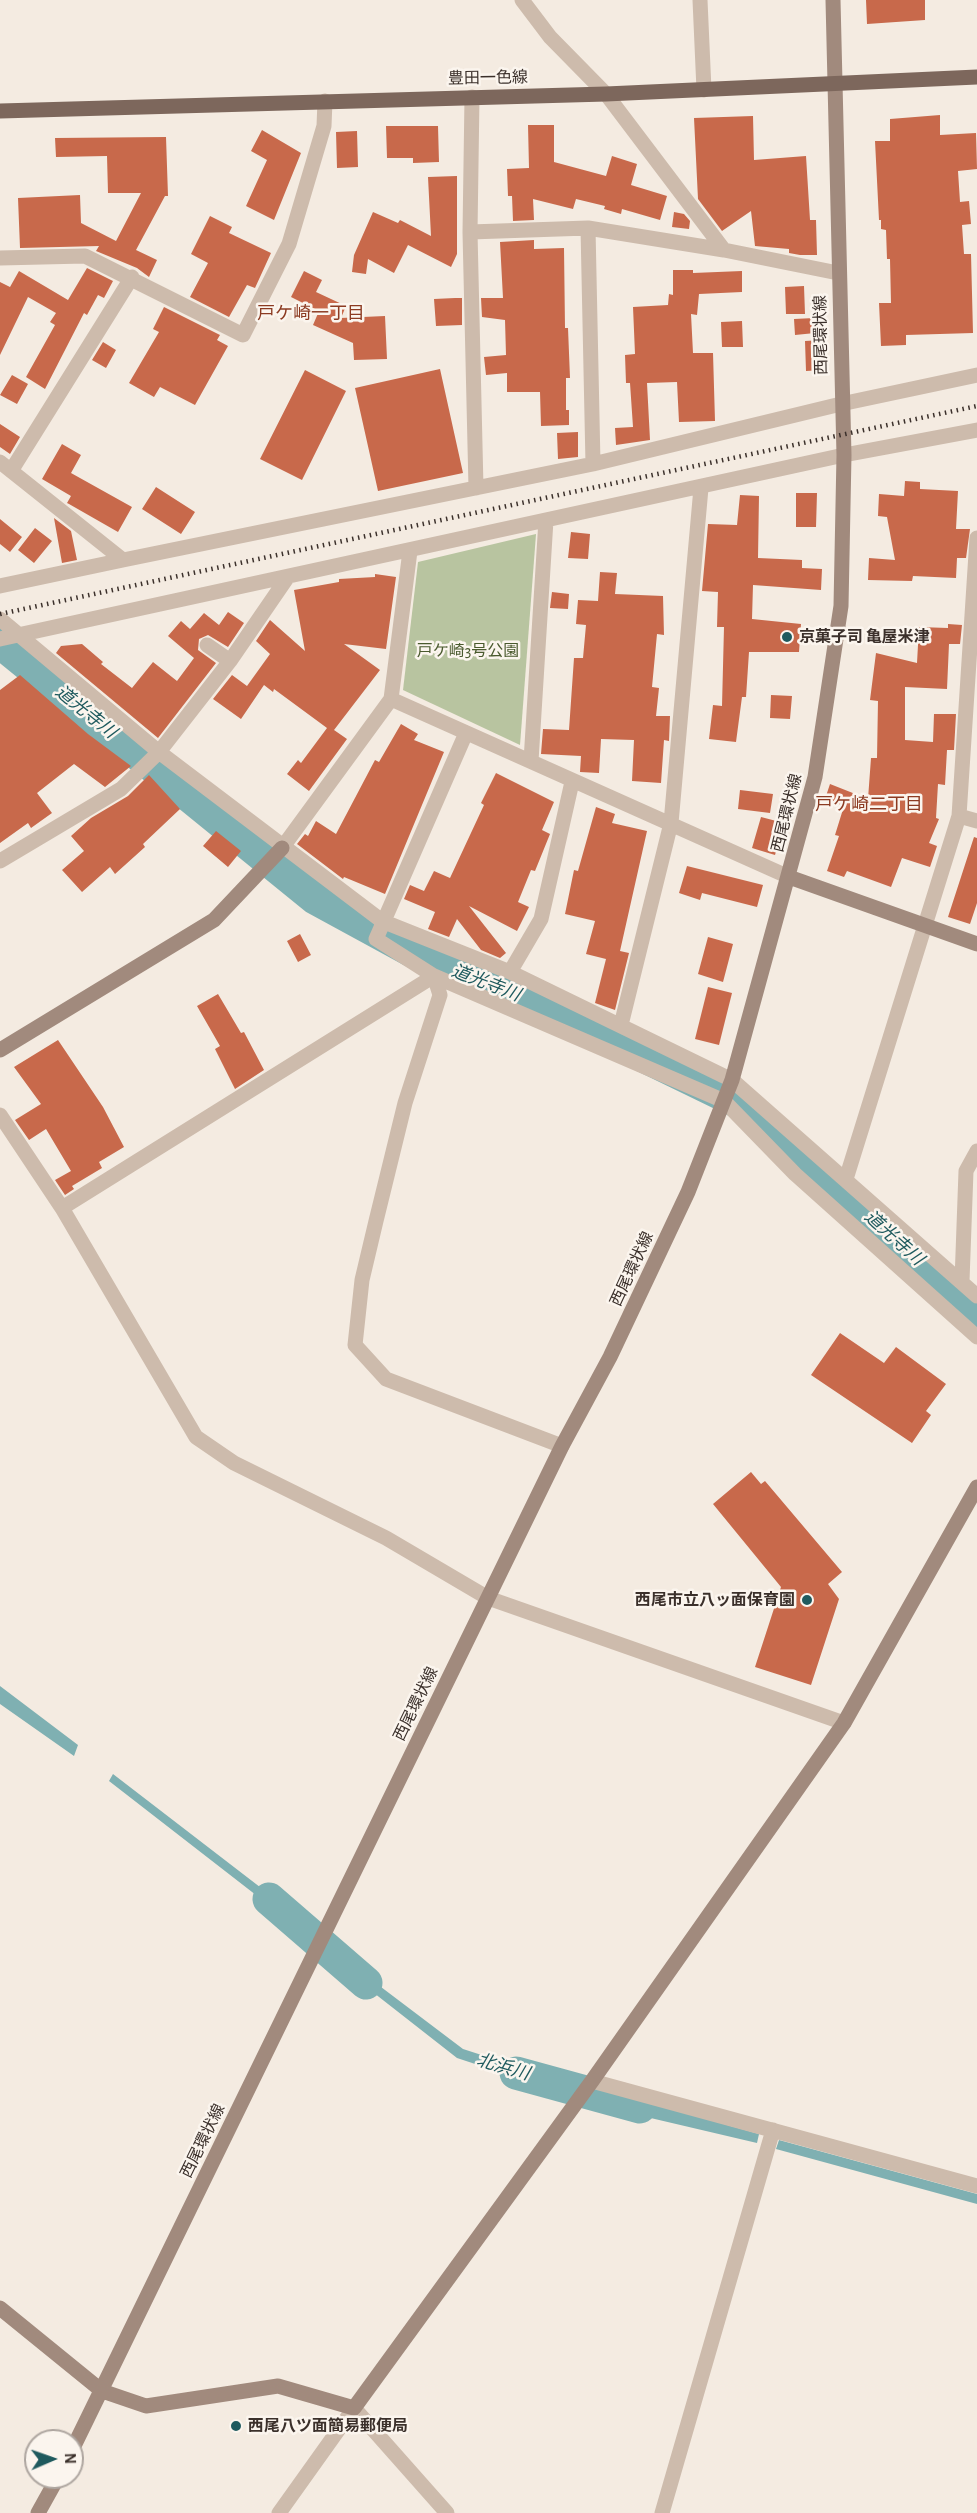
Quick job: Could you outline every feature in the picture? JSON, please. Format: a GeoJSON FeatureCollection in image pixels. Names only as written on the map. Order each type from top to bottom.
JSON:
{"type":"FeatureCollection","features":[{"type":"Feature","properties":{"kind":"main road","name":"西尾環状線"},"geometry":{"type":"LineString","coordinates":[[83,2429],[562,1446],[610,1357],[688,1192],[732,1080],[815,777],[841,606],[844,455],[833,0]]}},
{"type":"Feature","properties":{"kind":"main road","name":"豊田一色線"},"geometry":{"type":"LineString","coordinates":[[0,111],[606,94],[977,77]]}},
{"type":"Feature","properties":{"kind":"main road"},"geometry":{"type":"LineString","coordinates":[[0,1050],[214,920],[282,848]]}},
{"type":"Feature","properties":{"kind":"main road"},"geometry":{"type":"LineString","coordinates":[[789,877],[977,944]]}},
{"type":"Feature","properties":{"kind":"main road"},"geometry":{"type":"LineString","coordinates":[[0,2308],[102,2391],[146,2406],[278,2386],[354,2408],[579,2100],[844,1723],[977,1487]]}},
{"type":"Feature","properties":{"kind":"main road"},"geometry":{"type":"LineString","coordinates":[[38,2513],[51,2489]]}},
{"type":"Feature","properties":{"kind":"street"},"geometry":{"type":"LineString","coordinates":[[522,0],[550,37],[606,94],[724,250]]}},
{"type":"Feature","properties":{"kind":"street"},"geometry":{"type":"LineString","coordinates":[[700,0],[704,90]]}},
{"type":"Feature","properties":{"kind":"street"},"geometry":{"type":"LineString","coordinates":[[472,97],[470,232],[476,488]]}},
{"type":"Feature","properties":{"kind":"street"},"geometry":{"type":"LineString","coordinates":[[0,258],[86,256],[132,277],[243,335],[289,244],[324,126],[326,101]]}},
{"type":"Feature","properties":{"kind":"street"},"geometry":{"type":"LineString","coordinates":[[470,232],[588,228],[724,250],[838,273]]}},
{"type":"Feature","properties":{"kind":"street"},"geometry":{"type":"LineString","coordinates":[[588,228],[593,464]]}},
{"type":"Feature","properties":{"kind":"street"},"geometry":{"type":"LineString","coordinates":[[123,560],[5,466],[132,277]]}},
{"type":"Feature","properties":{"kind":"street"},"geometry":{"type":"LineString","coordinates":[[0,586],[593,464],[841,404],[977,375]]}},
{"type":"Feature","properties":{"kind":"street"},"geometry":{"type":"LineString","coordinates":[[0,639],[844,455],[977,430]]}},
{"type":"Feature","properties":{"kind":"street"},"geometry":{"type":"LineString","coordinates":[[621,1025],[671,823],[701,488]]}},
{"type":"Feature","properties":{"kind":"street"},"geometry":{"type":"LineString","coordinates":[[531,761],[546,520]]}},
{"type":"Feature","properties":{"kind":"street"},"geometry":{"type":"LineString","coordinates":[[846,1179],[959,816],[977,538]]}},
{"type":"Feature","properties":{"kind":"street"},"geometry":{"type":"LineString","coordinates":[[282,848],[391,699],[410,551]]}},
{"type":"Feature","properties":{"kind":"street"},"geometry":{"type":"LineString","coordinates":[[0,861],[121,789],[159,752],[230,661],[287,578]]}},
{"type":"Feature","properties":{"kind":"street"},"geometry":{"type":"LineString","coordinates":[[0,619],[159,752],[382,922],[510,972],[732,1080],[977,1296]]}},
{"type":"Feature","properties":{"kind":"street"},"geometry":{"type":"LineString","coordinates":[[207,645],[230,661]]}},
{"type":"Feature","properties":{"kind":"street"},"geometry":{"type":"LineString","coordinates":[[391,699],[531,761],[572,782],[671,823],[789,877]]}},
{"type":"Feature","properties":{"kind":"street"},"geometry":{"type":"LineString","coordinates":[[466,733],[376,939],[434,976],[724,1100],[795,1174],[977,1337]]}},
{"type":"Feature","properties":{"kind":"street"},"geometry":{"type":"LineString","coordinates":[[510,972],[541,919],[572,782]]}},
{"type":"Feature","properties":{"kind":"street"},"geometry":{"type":"LineString","coordinates":[[959,816],[977,821]]}},
{"type":"Feature","properties":{"kind":"street"},"geometry":{"type":"LineString","coordinates":[[62,1208],[434,976]]}},
{"type":"Feature","properties":{"kind":"street"},"geometry":{"type":"LineString","coordinates":[[434,976],[440,995],[405,1103],[376,1221],[362,1280],[355,1345],[386,1378],[562,1446]]}},
{"type":"Feature","properties":{"kind":"street"},"geometry":{"type":"LineString","coordinates":[[0,1115],[62,1208],[196,1437],[234,1463],[386,1538],[488,1598],[844,1723]]}},
{"type":"Feature","properties":{"kind":"street"},"geometry":{"type":"LineString","coordinates":[[962,1281],[966,1172],[977,1152]]}},
{"type":"Feature","properties":{"kind":"street"},"geometry":{"type":"LineString","coordinates":[[591,2083],[770,2139],[977,2186]]}},
{"type":"Feature","properties":{"kind":"street"},"geometry":{"type":"LineString","coordinates":[[662,2513],[770,2139]]}},
{"type":"Feature","properties":{"kind":"street"},"geometry":{"type":"LineString","coordinates":[[279,2513],[354,2408],[447,2513]]}},
{"type":"Feature","properties":{"kind":"green space","name":"戸ケ崎3号公園"},"geometry":{"type":"Polygon","coordinates":[[[536,534],[520,745],[403,690],[418,562],[536,534]]]}},
{"type":"Feature","properties":{"kind":"water"},"geometry":{"type":"Polygon","coordinates":[[[0,1686],[78,1745],[74,1756],[0,1704],[0,1686]]]}},
{"type":"Feature","properties":{"kind":"water"},"geometry":{"type":"Polygon","coordinates":[[[113,1774],[295,1914],[308,1918],[299,1936],[292,1923],[109,1781],[113,1774]]]}},
{"type":"Feature","properties":{"kind":"water","name":"北浜川"},"geometry":{"type":"Polygon","coordinates":[[[337,1941],[344,1959],[463,2049],[562,2081],[557,2091],[457,2058],[342,1968],[327,1964],[337,1941]]]}},
{"type":"Feature","properties":{"kind":"water"},"geometry":{"type":"Polygon","coordinates":[[[601,2089],[759,2134],[757,2143],[591,2104],[601,2089]]]}},
{"type":"Feature","properties":{"kind":"water"},"geometry":{"type":"Polygon","coordinates":[[[779,2140],[977,2194],[977,2204],[776,2149],[779,2140]]]}},
{"type":"Feature","properties":{"kind":"building"},"geometry":{"type":"Polygon","coordinates":[[[866,0],[925,0],[925,20],[867,24],[866,0]]]}},
{"type":"Feature","properties":{"kind":"building"},"geometry":{"type":"Polygon","coordinates":[[[940,115],[940,135],[976,133],[977,169],[958,171],[960,202],[969,201],[971,224],[962,225],[964,254],[971,254],[973,333],[906,335],[906,345],[881,346],[879,303],[891,303],[890,259],[887,259],[886,230],[881,229],[881,220],[879,220],[875,141],[890,141],[890,119],[940,115]]]}},
{"type":"Feature","properties":{"kind":"building"},"geometry":{"type":"Polygon","coordinates":[[[753,116],[754,160],[806,156],[810,220],[816,220],[817,255],[800,255],[789,253],[789,249],[755,246],[751,211],[722,231],[698,199],[694,118],[753,116]]]}},
{"type":"Feature","properties":{"kind":"building"},"geometry":{"type":"Polygon","coordinates":[[[528,125],[554,125],[554,162],[606,176],[612,156],[637,164],[631,185],[667,196],[660,220],[622,209],[621,214],[604,209],[605,206],[576,199],[573,209],[533,199],[534,220],[513,221],[512,196],[508,196],[507,169],[529,168],[528,125]]]}},
{"type":"Feature","properties":{"kind":"building"},"geometry":{"type":"Polygon","coordinates":[[[386,126],[438,126],[439,162],[413,163],[413,158],[387,158],[386,126]]]}},
{"type":"Feature","properties":{"kind":"building"},"geometry":{"type":"Polygon","coordinates":[[[262,130],[301,153],[274,220],[246,206],[267,160],[251,151],[262,130]]]}},
{"type":"Feature","properties":{"kind":"building"},"geometry":{"type":"Polygon","coordinates":[[[357,131],[358,167],[337,168],[336,132],[357,131]]]}},
{"type":"Feature","properties":{"kind":"building"},"geometry":{"type":"Polygon","coordinates":[[[166,137],[168,196],[165,196],[136,250],[157,260],[149,277],[137,268],[96,251],[99,246],[20,248],[18,198],[80,195],[81,223],[116,241],[141,193],[108,193],[107,156],[56,157],[55,138],[166,137]]]}},
{"type":"Feature","properties":{"kind":"building"},"geometry":{"type":"Polygon","coordinates":[[[457,176],[457,254],[451,267],[408,245],[394,273],[368,259],[366,274],[352,272],[354,255],[373,212],[398,223],[400,220],[431,236],[428,177],[457,176]]]}},
{"type":"Feature","properties":{"kind":"building"},"geometry":{"type":"Polygon","coordinates":[[[674,212],[684,214],[690,221],[689,229],[672,227],[674,212]]]}},
{"type":"Feature","properties":{"kind":"building"},"geometry":{"type":"Polygon","coordinates":[[[210,216],[232,227],[229,233],[271,253],[255,288],[247,285],[229,317],[190,297],[208,263],[191,254],[210,216]]]}},
{"type":"Feature","properties":{"kind":"building"},"geometry":{"type":"Polygon","coordinates":[[[534,240],[534,249],[564,248],[565,328],[568,328],[570,378],[566,378],[566,410],[569,410],[569,425],[541,426],[540,392],[507,392],[507,373],[486,375],[484,357],[506,355],[505,320],[482,317],[481,298],[503,298],[500,242],[534,240]]]}},
{"type":"Feature","properties":{"kind":"building"},"geometry":{"type":"Polygon","coordinates":[[[87,268],[113,281],[104,298],[98,295],[87,315],[84,313],[45,389],[26,377],[55,325],[50,322],[56,313],[28,297],[0,355],[0,282],[10,287],[19,271],[68,300],[87,268]]]}},
{"type":"Feature","properties":{"kind":"building"},"geometry":{"type":"Polygon","coordinates":[[[673,270],[693,270],[693,273],[742,271],[742,292],[699,294],[697,315],[691,314],[693,353],[713,353],[715,421],[679,422],[677,382],[647,383],[650,440],[616,445],[615,428],[633,427],[630,383],[626,383],[625,355],[635,354],[633,307],[668,305],[669,294],[673,295],[673,270]]]}},
{"type":"Feature","properties":{"kind":"building"},"geometry":{"type":"Polygon","coordinates":[[[304,271],[322,280],[316,292],[346,306],[341,318],[385,316],[387,359],[354,360],[353,343],[313,325],[319,311],[291,297],[304,271]]]}},
{"type":"Feature","properties":{"kind":"building"},"geometry":{"type":"Polygon","coordinates":[[[804,286],[805,314],[786,314],[785,287],[804,286]]]}},
{"type":"Feature","properties":{"kind":"building"},"geometry":{"type":"Polygon","coordinates":[[[462,298],[462,325],[436,326],[434,299],[462,298]]]}},
{"type":"Feature","properties":{"kind":"building"},"geometry":{"type":"Polygon","coordinates":[[[164,307],[220,335],[217,340],[228,346],[195,405],[160,387],[154,397],[129,383],[159,332],[153,329],[164,307]]]}},
{"type":"Feature","properties":{"kind":"building"},"geometry":{"type":"Polygon","coordinates":[[[814,318],[815,333],[795,335],[794,319],[814,318]]]}},
{"type":"Feature","properties":{"kind":"building"},"geometry":{"type":"Polygon","coordinates":[[[742,321],[743,347],[722,347],[721,322],[742,321]]]}},
{"type":"Feature","properties":{"kind":"building"},"geometry":{"type":"Polygon","coordinates":[[[823,340],[824,370],[806,371],[805,341],[823,340]]]}},
{"type":"Feature","properties":{"kind":"building"},"geometry":{"type":"Polygon","coordinates":[[[103,342],[116,350],[106,368],[92,360],[103,342]]]}},
{"type":"Feature","properties":{"kind":"building"},"geometry":{"type":"Polygon","coordinates":[[[440,369],[463,473],[378,491],[355,388],[440,369]]]}},
{"type":"Feature","properties":{"kind":"building"},"geometry":{"type":"Polygon","coordinates":[[[305,370],[346,391],[302,480],[260,459],[305,370]]]}},
{"type":"Feature","properties":{"kind":"building"},"geometry":{"type":"Polygon","coordinates":[[[12,375],[28,384],[17,404],[0,395],[12,375]]]}},
{"type":"Feature","properties":{"kind":"building"},"geometry":{"type":"Polygon","coordinates":[[[0,424],[20,437],[10,454],[0,447],[0,424]]]}},
{"type":"Feature","properties":{"kind":"building"},"geometry":{"type":"Polygon","coordinates":[[[578,432],[578,457],[558,459],[557,433],[578,432]]]}},
{"type":"Feature","properties":{"kind":"building"},"geometry":{"type":"Polygon","coordinates":[[[62,444],[81,455],[71,473],[132,507],[118,532],[67,503],[71,496],[42,479],[62,444]]]}},
{"type":"Feature","properties":{"kind":"building"},"geometry":{"type":"Polygon","coordinates":[[[905,481],[920,482],[920,489],[958,491],[956,529],[970,529],[966,558],[957,558],[956,578],[913,576],[912,581],[868,580],[869,558],[895,560],[887,517],[878,516],[879,494],[904,496],[905,481]]]}},
{"type":"Feature","properties":{"kind":"building"},"geometry":{"type":"Polygon","coordinates":[[[156,487],[195,512],[181,534],[142,509],[156,487]]]}},
{"type":"Feature","properties":{"kind":"building"},"geometry":{"type":"Polygon","coordinates":[[[796,493],[817,493],[816,527],[796,527],[796,493]]]}},
{"type":"Feature","properties":{"kind":"building"},"geometry":{"type":"Polygon","coordinates":[[[740,495],[759,496],[758,558],[802,560],[802,568],[822,569],[821,590],[753,585],[752,619],[801,624],[799,652],[749,652],[746,697],[742,697],[736,742],[709,739],[713,705],[722,706],[724,627],[717,627],[718,592],[702,591],[708,524],[737,525],[740,495]]]}},
{"type":"Feature","properties":{"kind":"building"},"geometry":{"type":"Polygon","coordinates":[[[54,518],[71,531],[77,560],[62,563],[54,518]]]}},
{"type":"Feature","properties":{"kind":"building"},"geometry":{"type":"Polygon","coordinates":[[[0,519],[22,537],[10,552],[0,544],[0,519]]]}},
{"type":"Feature","properties":{"kind":"building"},"geometry":{"type":"Polygon","coordinates":[[[35,528],[52,541],[34,563],[18,550],[35,528]]]}},
{"type":"Feature","properties":{"kind":"building"},"geometry":{"type":"Polygon","coordinates":[[[571,532],[590,534],[588,559],[568,558],[571,532]]]}},
{"type":"Feature","properties":{"kind":"building"},"geometry":{"type":"Polygon","coordinates":[[[600,572],[617,573],[615,594],[663,596],[664,635],[657,634],[652,687],[659,688],[656,716],[670,716],[669,741],[664,740],[661,783],[632,781],[634,740],[601,739],[599,773],[580,772],[581,756],[541,754],[543,729],[569,730],[574,658],[583,658],[586,625],[576,624],[578,600],[598,601],[600,572]]]}},
{"type":"Feature","properties":{"kind":"building"},"geometry":{"type":"Polygon","coordinates":[[[375,574],[396,577],[386,649],[344,644],[380,670],[334,730],[347,739],[309,791],[287,774],[298,760],[301,763],[327,728],[274,689],[273,692],[264,685],[241,719],[213,699],[232,675],[247,686],[270,654],[256,641],[270,620],[305,651],[294,590],[339,582],[339,579],[375,577],[375,574]]]}},
{"type":"Feature","properties":{"kind":"building"},"geometry":{"type":"Polygon","coordinates":[[[552,592],[569,594],[568,609],[550,608],[552,592]]]}},
{"type":"Feature","properties":{"kind":"building"},"geometry":{"type":"Polygon","coordinates":[[[228,612],[244,623],[228,647],[208,635],[199,639],[198,650],[216,663],[158,738],[56,653],[61,646],[82,644],[103,662],[101,664],[132,688],[153,662],[177,681],[194,658],[168,636],[181,621],[190,629],[204,613],[219,625],[228,612]]]}},
{"type":"Feature","properties":{"kind":"building"},"geometry":{"type":"Polygon","coordinates":[[[948,624],[962,625],[960,644],[949,644],[947,689],[905,687],[905,740],[933,742],[934,714],[956,714],[954,750],[947,750],[945,785],[938,784],[936,818],[939,819],[929,843],[937,846],[930,867],[902,858],[891,887],[847,871],[844,877],[827,871],[839,836],[835,835],[844,806],[825,799],[830,784],[868,799],[871,758],[877,758],[878,701],[870,700],[876,653],[917,663],[919,627],[948,628],[948,624]]]}},
{"type":"Feature","properties":{"kind":"building"},"geometry":{"type":"Polygon","coordinates":[[[20,675],[88,734],[131,766],[105,787],[74,764],[37,793],[52,813],[31,828],[28,823],[0,843],[0,690],[20,675]]]}},
{"type":"Feature","properties":{"kind":"building"},"geometry":{"type":"Polygon","coordinates":[[[771,695],[792,696],[790,719],[770,718],[771,695]]]}},
{"type":"Feature","properties":{"kind":"building"},"geometry":{"type":"Polygon","coordinates":[[[401,724],[418,734],[414,740],[444,752],[385,894],[344,877],[343,879],[297,844],[305,834],[308,836],[316,821],[336,834],[375,760],[379,762],[401,724]]]}},
{"type":"Feature","properties":{"kind":"building"},"geometry":{"type":"Polygon","coordinates":[[[496,773],[554,802],[542,830],[550,834],[535,871],[531,870],[518,902],[529,907],[517,931],[469,906],[506,953],[500,958],[481,950],[457,919],[449,937],[428,929],[435,912],[404,899],[410,885],[424,891],[434,871],[450,878],[484,805],[481,803],[496,773]]]}},
{"type":"Feature","properties":{"kind":"building"},"geometry":{"type":"Polygon","coordinates":[[[149,775],[180,809],[143,844],[145,847],[115,874],[110,867],[82,892],[62,870],[84,851],[71,836],[91,818],[128,796],[149,775]]]}},
{"type":"Feature","properties":{"kind":"building"},"geometry":{"type":"Polygon","coordinates":[[[740,790],[773,794],[770,813],[738,809],[740,790]]]}},
{"type":"Feature","properties":{"kind":"building"},"geometry":{"type":"Polygon","coordinates":[[[596,807],[615,814],[612,823],[647,831],[620,951],[629,953],[615,1010],[595,1003],[606,959],[586,954],[595,921],[565,914],[574,870],[578,871],[596,807]]]}},
{"type":"Feature","properties":{"kind":"building"},"geometry":{"type":"Polygon","coordinates":[[[761,817],[784,823],[775,855],[752,848],[761,817]]]}},
{"type":"Feature","properties":{"kind":"building"},"geometry":{"type":"Polygon","coordinates":[[[216,831],[241,851],[228,867],[203,846],[216,831]]]}},
{"type":"Feature","properties":{"kind":"building"},"geometry":{"type":"Polygon","coordinates":[[[974,837],[977,838],[977,903],[970,924],[948,917],[974,837]]]}},
{"type":"Feature","properties":{"kind":"building"},"geometry":{"type":"Polygon","coordinates":[[[687,866],[763,885],[757,907],[702,893],[700,900],[679,893],[687,866]]]}},
{"type":"Feature","properties":{"kind":"building"},"geometry":{"type":"Polygon","coordinates":[[[300,934],[311,955],[298,962],[287,941],[300,934]]]}},
{"type":"Feature","properties":{"kind":"building"},"geometry":{"type":"Polygon","coordinates":[[[708,937],[733,944],[723,982],[698,974],[708,937]]]}},
{"type":"Feature","properties":{"kind":"building"},"geometry":{"type":"Polygon","coordinates":[[[708,987],[732,993],[719,1045],[695,1039],[708,987]]]}},
{"type":"Feature","properties":{"kind":"building"},"geometry":{"type":"Polygon","coordinates":[[[218,994],[241,1033],[244,1032],[264,1070],[235,1089],[215,1049],[220,1046],[197,1006],[218,994]]]}},
{"type":"Feature","properties":{"kind":"building"},"geometry":{"type":"Polygon","coordinates":[[[58,1040],[103,1107],[124,1147],[99,1162],[102,1168],[72,1186],[74,1189],[65,1195],[55,1180],[71,1171],[46,1129],[29,1140],[15,1120],[41,1104],[14,1067],[58,1040]]]}},
{"type":"Feature","properties":{"kind":"building"},"geometry":{"type":"Polygon","coordinates":[[[840,1333],[884,1363],[896,1347],[946,1384],[926,1411],[931,1415],[912,1443],[811,1375],[840,1333]]]}},
{"type":"Feature","properties":{"kind":"building"},"geometry":{"type":"Polygon","coordinates":[[[751,1472],[761,1484],[765,1481],[842,1572],[828,1584],[839,1599],[811,1685],[755,1667],[781,1587],[713,1504],[751,1472]]]}},
{"type":"Feature","properties":{"kind":"waterway","name":"道光寺川"},"geometry":{"type":"LineString","coordinates":[[0,642],[315,898],[438,965],[520,996],[736,1101],[754,1113],[977,1312]]}},
{"type":"Feature","properties":{"kind":"waterway","name":"北浜川"},"geometry":{"type":"LineString","coordinates":[[269,1899],[366,1983]]}},
{"type":"Feature","properties":{"kind":"waterway","name":"北浜川"},"geometry":{"type":"LineString","coordinates":[[516,2073],[640,2107]]}},
{"type":"Feature","properties":{"kind":"railway"},"geometry":{"type":"LineString","coordinates":[[0,614],[977,406]]}},
{"type":"Feature","properties":{"kind":"place","name":"京菓子司 亀屋米津"},"geometry":{"type":"Point","coordinates":[787,637]}},
{"type":"Feature","properties":{"kind":"place","name":"西尾市立八ッ面保育園"},"geometry":{"type":"Point","coordinates":[807,1600]}},
{"type":"Feature","properties":{"kind":"place","name":"西尾八ツ面簡易郵便局"},"geometry":{"type":"Point","coordinates":[236,2426]}},
{"type":"Feature","properties":{"kind":"district","name":"戸ケ崎一丁目"},"geometry":{"type":"Point","coordinates":[311,314]}},
{"type":"Feature","properties":{"kind":"district","name":"戸ケ崎二丁目"},"geometry":{"type":"Point","coordinates":[869,805]}}]}
